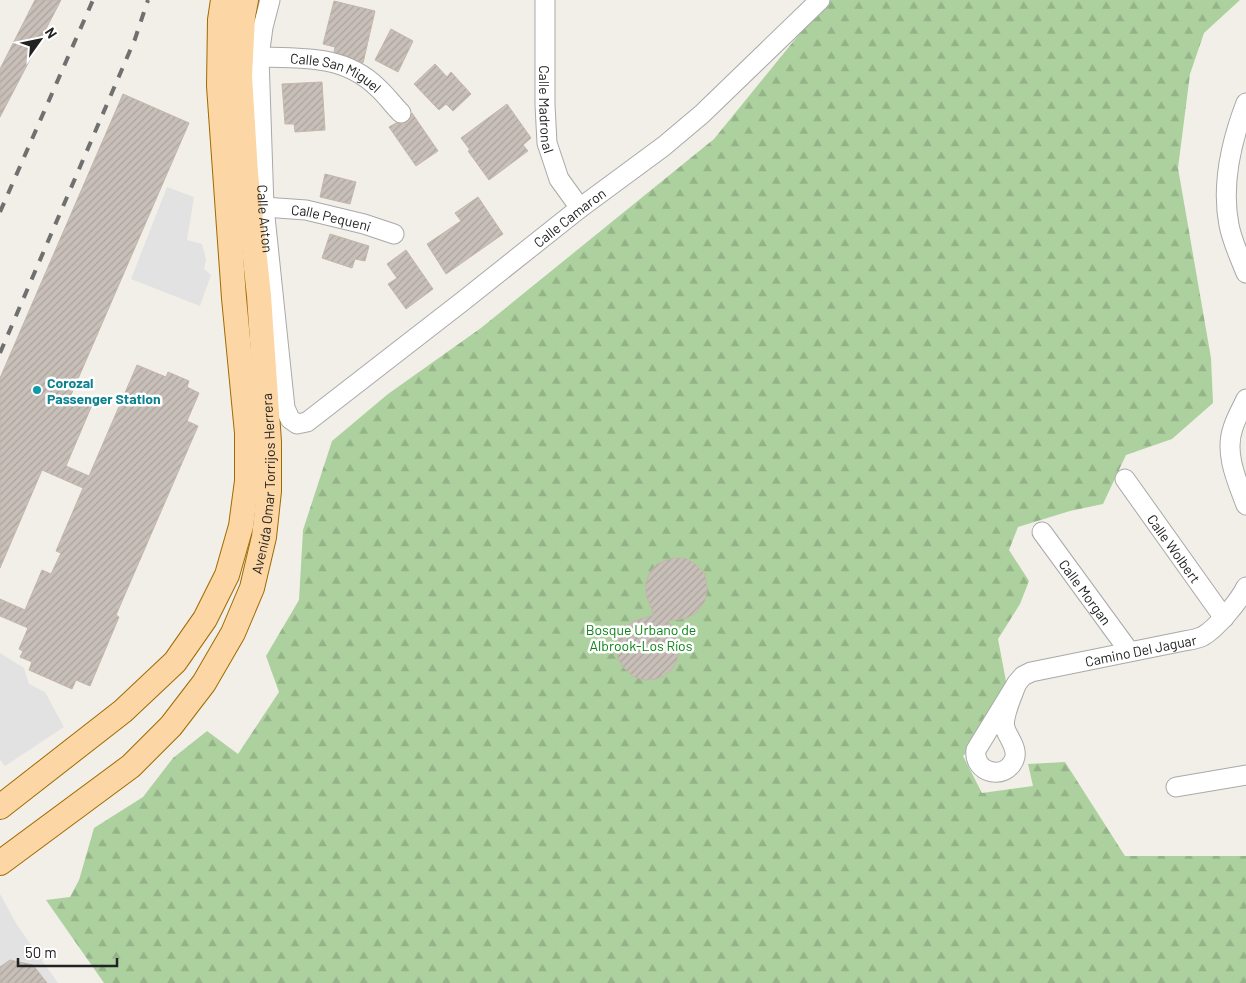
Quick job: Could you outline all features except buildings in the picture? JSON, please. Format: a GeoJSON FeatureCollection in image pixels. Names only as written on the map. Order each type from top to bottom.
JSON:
{"type":"FeatureCollection","features":[{"type":"Feature","properties":{"kind":"main road","name":"Avenida Omar Torrijos Herrera"},"geometry":{"type":"LineString","coordinates":[[0,807],[123,711],[175,662],[205,619],[227,575],[241,526],[247,481],[247,433],[234,298],[219,86],[220,20],[223,0]]}},
{"type":"Feature","properties":{"kind":"main road","name":"Avenida Omar Torrijos Herrera"},"geometry":{"type":"LineString","coordinates":[[0,863],[131,766],[171,726],[204,683],[233,633],[252,588],[264,537],[269,491],[270,442],[240,86],[242,16],[246,0]]}},
{"type":"Feature","properties":{"kind":"street","name":"Calle Anton"},"geometry":{"type":"LineString","coordinates":[[270,0],[263,27],[259,57],[264,207],[285,408],[290,419],[297,424],[307,422]]}},
{"type":"Feature","properties":{"kind":"street","name":"Calle Madronal"},"geometry":{"type":"LineString","coordinates":[[545,0],[547,143],[559,179],[580,208]]}},
{"type":"Feature","properties":{"kind":"street","name":"Calle Camaron"},"geometry":{"type":"LineString","coordinates":[[307,422],[580,208],[664,146],[702,114],[820,0]]}},
{"type":"Feature","properties":{"kind":"street","name":"Calle San Miguel"},"geometry":{"type":"LineString","coordinates":[[259,57],[332,61],[353,69],[376,86],[401,113]]}},
{"type":"Feature","properties":{"kind":"street"},"geometry":{"type":"LineString","coordinates":[[1246,103],[1237,125],[1230,156],[1226,190],[1229,225],[1246,273]]}},
{"type":"Feature","properties":{"kind":"street","name":"Calle Pequeni"},"geometry":{"type":"LineString","coordinates":[[264,207],[306,210],[364,224],[394,234]]}},
{"type":"Feature","properties":{"kind":"street"},"geometry":{"type":"LineString","coordinates":[[1246,399],[1232,430],[1230,453],[1234,472],[1246,505]]}},
{"type":"Feature","properties":{"kind":"street","name":"Calle Wolbert"},"geometry":{"type":"LineString","coordinates":[[1125,479],[1224,618]]}},
{"type":"Feature","properties":{"kind":"street","name":"Calle Morgan"},"geometry":{"type":"LineString","coordinates":[[1042,532],[1129,651]]}},
{"type":"Feature","properties":{"kind":"street","name":"Camino Del Jaguar"},"geometry":{"type":"LineString","coordinates":[[1016,683],[1023,676],[1031,672],[1204,636],[1224,618],[1246,587]]}},
{"type":"Feature","properties":{"kind":"street"},"geometry":{"type":"LineString","coordinates":[[1176,787],[1246,776]]}},
{"type":"Feature","properties":{"kind":"green space","name":"Bosque Urbano de Albrook-Los Ríos"},"geometry":{"type":"Polygon","coordinates":[[[827,0],[1240,0],[1204,33],[1190,74],[1178,168],[1211,358],[1213,403],[1172,439],[1126,455],[1103,504],[1070,511],[1018,527],[1009,550],[1029,581],[1020,604],[998,639],[1009,697],[987,733],[963,756],[982,793],[1033,786],[1028,764],[1065,762],[1125,856],[1246,856],[1246,983],[104,983],[46,900],[70,897],[79,880],[94,828],[143,797],[173,758],[207,731],[238,754],[279,692],[266,656],[299,600],[303,530],[332,441],[388,394],[481,328],[714,139],[827,0]]]}},
{"type":"Feature","properties":{"kind":"shaded area"},"geometry":{"type":"Polygon","coordinates":[[[167,187],[194,197],[187,240],[202,244],[206,259],[204,269],[211,275],[200,306],[131,279],[167,187]]]}},
{"type":"Feature","properties":{"kind":"shaded area"},"geometry":{"type":"Polygon","coordinates":[[[0,653],[24,668],[29,684],[45,692],[64,727],[5,766],[0,760],[0,653]]]}},
{"type":"Feature","properties":{"kind":"shaded area"},"geometry":{"type":"Polygon","coordinates":[[[0,894],[17,925],[58,983],[0,983],[0,894]]]}},
{"type":"Feature","properties":{"kind":"railway"},"geometry":{"type":"LineString","coordinates":[[0,212],[93,0]]}},
{"type":"Feature","properties":{"kind":"railway"},"geometry":{"type":"LineString","coordinates":[[0,353],[135,39],[148,0]]}},
{"type":"Feature","properties":{"kind":"place","name":"Corozal Passenger Station"},"geometry":{"type":"Point","coordinates":[37,390]}}]}
